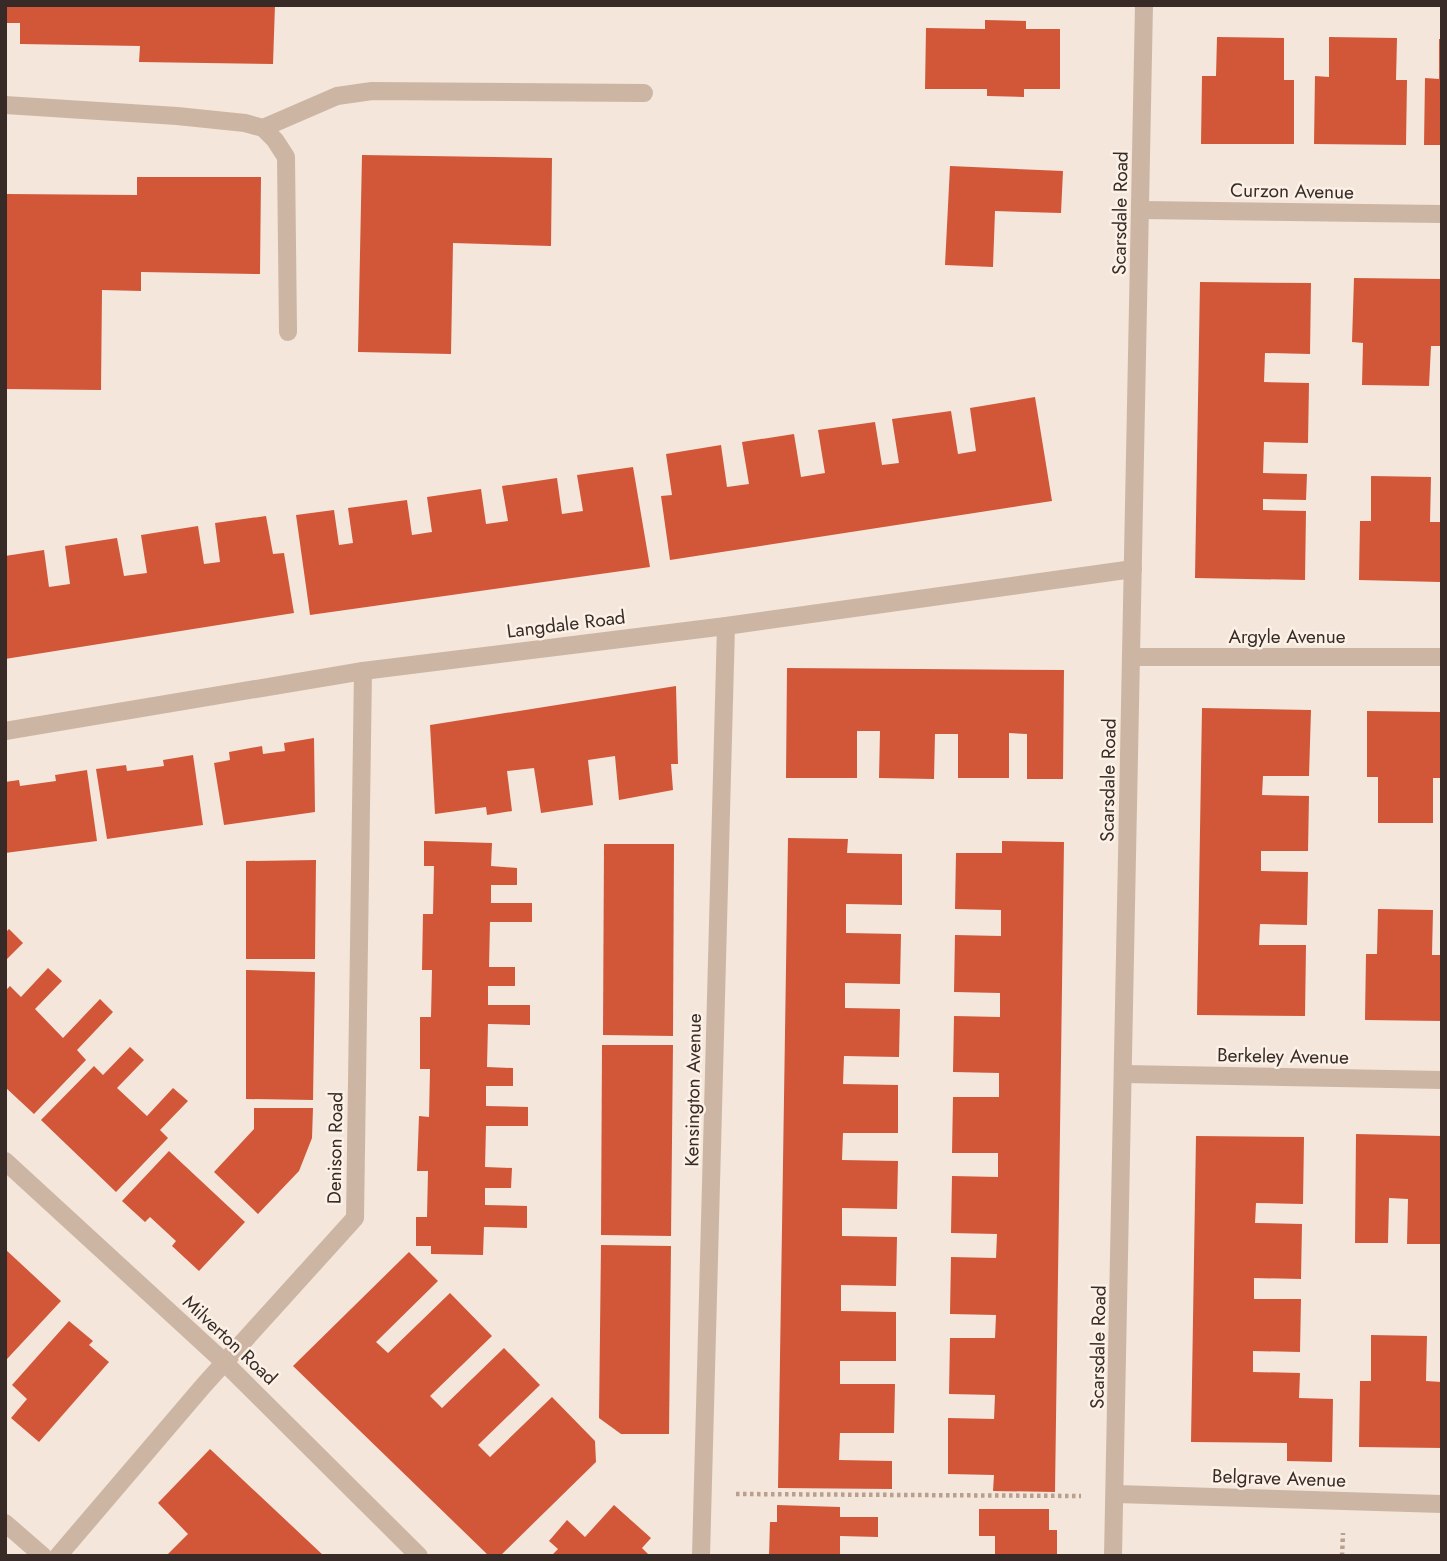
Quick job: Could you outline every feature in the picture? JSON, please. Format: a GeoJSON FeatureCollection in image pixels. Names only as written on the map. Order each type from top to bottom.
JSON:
{"type":"FeatureCollection","features":[{"type":"Feature","properties":{"kind":"street","name":"Scarsdale Road"},"geometry":{"type":"LineString","coordinates":[[1113,1556],[1144,5]]}},
{"type":"Feature","properties":{"kind":"street"},"geometry":{"type":"LineString","coordinates":[[263,128],[337,96],[372,92],[644,93]]}},
{"type":"Feature","properties":{"kind":"street"},"geometry":{"type":"LineString","coordinates":[[5,105],[177,116],[244,123],[263,128],[286,157],[288,332]]}},
{"type":"Feature","properties":{"kind":"street","name":"Curzon Avenue"},"geometry":{"type":"LineString","coordinates":[[1142,210],[1442,214]]}},
{"type":"Feature","properties":{"kind":"street","name":"Langdale Road"},"geometry":{"type":"LineString","coordinates":[[5,731],[363,671],[726,626],[1133,569]]}},
{"type":"Feature","properties":{"kind":"street","name":"Kensington Avenue"},"geometry":{"type":"LineString","coordinates":[[701,1556],[726,626]]}},
{"type":"Feature","properties":{"kind":"street","name":"Argyle Avenue"},"geometry":{"type":"LineString","coordinates":[[1131,657],[1442,657]]}},
{"type":"Feature","properties":{"kind":"street","name":"Denison Road"},"geometry":{"type":"LineString","coordinates":[[58,1556],[224,1362],[355,1218],[363,671]]}},
{"type":"Feature","properties":{"kind":"street","name":"Berkeley Avenue"},"geometry":{"type":"LineString","coordinates":[[1124,1074],[1442,1080]]}},
{"type":"Feature","properties":{"kind":"street","name":"Milverton Road"},"geometry":{"type":"LineString","coordinates":[[5,1161],[224,1362],[419,1556]]}},
{"type":"Feature","properties":{"kind":"street","name":"Belgrave Avenue"},"geometry":{"type":"LineString","coordinates":[[1115,1495],[1442,1504]]}},
{"type":"Feature","properties":{"kind":"street"},"geometry":{"type":"LineString","coordinates":[[5,1523],[43,1556]]}},
{"type":"Feature","properties":{"kind":"path"},"geometry":{"type":"LineString","coordinates":[[704,1494],[1115,1495]]}},
{"type":"Feature","properties":{"kind":"building"},"geometry":{"type":"Polygon","coordinates":[[[5,5],[275,5],[273,64],[139,62],[140,46],[20,44],[20,23],[5,23],[5,5]]]}},
{"type":"Feature","properties":{"kind":"building"},"geometry":{"type":"Polygon","coordinates":[[[985,20],[1026,21],[1026,29],[1060,29],[1060,89],[1024,89],[1024,97],[987,96],[987,89],[925,89],[926,28],[985,29],[985,20]]]}},
{"type":"Feature","properties":{"kind":"building"},"geometry":{"type":"Polygon","coordinates":[[[1217,37],[1284,38],[1284,80],[1294,80],[1294,144],[1201,144],[1202,76],[1216,76],[1217,37]]]}},
{"type":"Feature","properties":{"kind":"building"},"geometry":{"type":"Polygon","coordinates":[[[1329,37],[1397,38],[1396,80],[1407,80],[1406,145],[1314,144],[1315,76],[1329,77],[1329,37]]]}},
{"type":"Feature","properties":{"kind":"building"},"geometry":{"type":"Polygon","coordinates":[[[1439,39],[1442,39],[1442,145],[1424,145],[1425,78],[1439,79],[1439,39]]]}},
{"type":"Feature","properties":{"kind":"building"},"geometry":{"type":"Polygon","coordinates":[[[362,155],[552,158],[551,246],[453,243],[451,354],[358,352],[362,155]]]}},
{"type":"Feature","properties":{"kind":"building"},"geometry":{"type":"Polygon","coordinates":[[[950,166],[1063,171],[1061,213],[995,211],[993,267],[945,265],[950,166]]]}},
{"type":"Feature","properties":{"kind":"building"},"geometry":{"type":"Polygon","coordinates":[[[137,177],[261,177],[260,274],[141,272],[141,291],[102,290],[101,390],[6,389],[7,194],[137,195],[137,177]]]}},
{"type":"Feature","properties":{"kind":"building"},"geometry":{"type":"Polygon","coordinates":[[[1354,278],[1442,279],[1442,346],[1431,346],[1429,386],[1362,385],[1363,343],[1352,342],[1354,278]]]}},
{"type":"Feature","properties":{"kind":"building"},"geometry":{"type":"Polygon","coordinates":[[[1200,282],[1311,283],[1310,354],[1265,353],[1264,382],[1309,383],[1308,443],[1264,442],[1263,473],[1307,474],[1306,500],[1263,499],[1263,510],[1306,511],[1305,580],[1195,578],[1200,282]]]}},
{"type":"Feature","properties":{"kind":"building"},"geometry":{"type":"Polygon","coordinates":[[[1035,397],[1052,501],[670,560],[661,496],[672,495],[666,454],[721,445],[727,487],[749,484],[742,442],[794,434],[801,477],[825,473],[818,430],[875,422],[882,465],[899,463],[892,419],[951,411],[958,454],[976,451],[970,408],[1035,397]]]}},
{"type":"Feature","properties":{"kind":"building"},"geometry":{"type":"Polygon","coordinates":[[[633,467],[650,567],[310,615],[296,515],[334,510],[339,545],[353,543],[348,508],[407,500],[412,535],[432,532],[427,497],[481,489],[486,524],[508,521],[502,486],[557,478],[562,514],[583,511],[577,475],[633,467]]]}},
{"type":"Feature","properties":{"kind":"building"},"geometry":{"type":"Polygon","coordinates":[[[1371,476],[1431,477],[1430,522],[1441,522],[1440,582],[1359,580],[1360,521],[1371,521],[1371,476]]]}},
{"type":"Feature","properties":{"kind":"building"},"geometry":{"type":"Polygon","coordinates":[[[266,516],[273,554],[284,553],[294,613],[5,659],[5,556],[44,550],[49,587],[70,584],[65,546],[117,538],[124,576],[147,573],[141,535],[198,526],[204,564],[220,562],[215,523],[266,516]]]}},
{"type":"Feature","properties":{"kind":"building"},"geometry":{"type":"Polygon","coordinates":[[[787,668],[1064,670],[1063,779],[1027,779],[1027,734],[1009,733],[1009,778],[958,778],[958,734],[935,734],[934,779],[879,778],[880,731],[857,731],[857,778],[786,778],[787,668]]]}},
{"type":"Feature","properties":{"kind":"building"},"geometry":{"type":"Polygon","coordinates":[[[676,686],[678,764],[671,764],[673,790],[619,800],[615,756],[588,760],[593,805],[541,813],[534,768],[507,771],[512,811],[487,815],[486,807],[435,814],[430,725],[676,686]]]}},
{"type":"Feature","properties":{"kind":"building"},"geometry":{"type":"Polygon","coordinates":[[[1202,708],[1311,710],[1309,776],[1263,776],[1262,795],[1309,796],[1308,851],[1261,851],[1261,871],[1308,872],[1307,925],[1260,924],[1259,945],[1306,945],[1305,1016],[1197,1015],[1202,708]]]}},
{"type":"Feature","properties":{"kind":"building"},"geometry":{"type":"Polygon","coordinates":[[[1367,711],[1442,712],[1442,778],[1433,778],[1433,823],[1378,823],[1378,777],[1367,777],[1367,711]]]}},
{"type":"Feature","properties":{"kind":"building"},"geometry":{"type":"Polygon","coordinates":[[[314,738],[315,812],[224,825],[214,763],[230,760],[229,752],[262,746],[263,754],[285,751],[284,743],[314,738]]]}},
{"type":"Feature","properties":{"kind":"building"},"geometry":{"type":"Polygon","coordinates":[[[193,755],[203,825],[107,839],[96,769],[126,765],[127,771],[164,766],[163,760],[193,755]]]}},
{"type":"Feature","properties":{"kind":"building"},"geometry":{"type":"Polygon","coordinates":[[[87,770],[97,841],[5,853],[5,782],[19,780],[20,786],[56,781],[55,775],[87,770]]]}},
{"type":"Feature","properties":{"kind":"building"},"geometry":{"type":"Polygon","coordinates":[[[788,838],[848,839],[847,853],[902,854],[902,905],[846,904],[846,933],[901,934],[900,984],[845,983],[845,1008],[900,1009],[899,1057],[844,1056],[843,1084],[898,1085],[898,1133],[843,1133],[842,1160],[898,1161],[897,1209],[842,1208],[842,1236],[897,1237],[896,1286],[841,1285],[841,1311],[896,1312],[896,1361],[840,1361],[840,1384],[895,1384],[894,1433],[840,1433],[839,1460],[892,1461],[892,1489],[778,1488],[788,838]]]}},
{"type":"Feature","properties":{"kind":"building"},"geometry":{"type":"Polygon","coordinates":[[[424,841],[492,843],[491,866],[517,868],[517,885],[491,885],[491,903],[532,903],[532,922],[490,922],[489,967],[515,967],[515,986],[488,986],[488,1005],[530,1005],[530,1025],[488,1024],[487,1067],[513,1068],[513,1086],[486,1086],[486,1106],[528,1107],[528,1126],[486,1126],[485,1167],[512,1168],[511,1188],[485,1188],[485,1205],[527,1206],[527,1228],[484,1227],[483,1255],[431,1254],[431,1246],[416,1246],[416,1217],[427,1217],[428,1171],[417,1171],[419,1116],[429,1117],[430,1069],[420,1069],[420,1017],[431,1017],[432,970],[422,970],[423,914],[433,914],[434,866],[424,866],[424,841]]]}},
{"type":"Feature","properties":{"kind":"building"},"geometry":{"type":"Polygon","coordinates":[[[1002,841],[1064,842],[1055,1492],[993,1491],[994,1475],[948,1474],[948,1418],[994,1419],[995,1395],[949,1394],[950,1338],[995,1338],[996,1315],[950,1314],[951,1257],[996,1258],[997,1234],[951,1233],[952,1176],[998,1177],[998,1153],[952,1153],[953,1097],[999,1097],[999,1073],[953,1072],[954,1016],[1000,1017],[1000,993],[954,992],[955,935],[1001,936],[1001,910],[955,909],[956,853],[1002,853],[1002,841]]]}},
{"type":"Feature","properties":{"kind":"building"},"geometry":{"type":"Polygon","coordinates":[[[604,844],[674,844],[673,1036],[603,1035],[604,844]]]}},
{"type":"Feature","properties":{"kind":"building"},"geometry":{"type":"Polygon","coordinates":[[[316,860],[315,959],[246,959],[246,861],[316,860]]]}},
{"type":"Feature","properties":{"kind":"building"},"geometry":{"type":"Polygon","coordinates":[[[1378,909],[1433,910],[1432,955],[1442,955],[1442,1021],[1365,1020],[1366,954],[1377,954],[1378,909]]]}},
{"type":"Feature","properties":{"kind":"building"},"geometry":{"type":"Polygon","coordinates":[[[9,929],[23,943],[5,961],[5,933],[9,929]]]}},
{"type":"Feature","properties":{"kind":"building"},"geometry":{"type":"Polygon","coordinates":[[[48,968],[62,981],[35,1009],[63,1038],[100,999],[113,1012],[77,1050],[86,1060],[34,1114],[5,1087],[5,991],[10,986],[21,997],[48,968]]]}},
{"type":"Feature","properties":{"kind":"building"},"geometry":{"type":"Polygon","coordinates":[[[246,970],[315,972],[313,1100],[246,1099],[246,970]]]}},
{"type":"Feature","properties":{"kind":"building"},"geometry":{"type":"Polygon","coordinates":[[[602,1045],[673,1045],[671,1236],[601,1235],[602,1045]]]}},
{"type":"Feature","properties":{"kind":"building"},"geometry":{"type":"Polygon","coordinates":[[[130,1047],[144,1060],[117,1088],[147,1116],[173,1088],[188,1101],[160,1130],[168,1138],[116,1192],[41,1120],[94,1066],[103,1075],[130,1047]]]}},
{"type":"Feature","properties":{"kind":"building"},"geometry":{"type":"Polygon","coordinates":[[[254,1108],[313,1108],[312,1138],[299,1171],[258,1214],[214,1172],[254,1129],[254,1108]]]}},
{"type":"Feature","properties":{"kind":"building"},"geometry":{"type":"Polygon","coordinates":[[[1356,1134],[1442,1136],[1442,1244],[1407,1244],[1408,1199],[1389,1198],[1388,1243],[1355,1243],[1356,1134]]]}},
{"type":"Feature","properties":{"kind":"building"},"geometry":{"type":"Polygon","coordinates":[[[1196,1136],[1304,1137],[1303,1204],[1256,1203],[1255,1223],[1302,1224],[1301,1279],[1254,1278],[1254,1299],[1301,1299],[1300,1352],[1253,1351],[1253,1372],[1300,1373],[1299,1398],[1333,1399],[1332,1462],[1287,1461],[1287,1443],[1191,1442],[1196,1136]]]}},
{"type":"Feature","properties":{"kind":"building"},"geometry":{"type":"Polygon","coordinates":[[[169,1151],[245,1222],[199,1271],[172,1246],[176,1241],[150,1217],[145,1222],[122,1201],[169,1151]]]}},
{"type":"Feature","properties":{"kind":"building"},"geometry":{"type":"Polygon","coordinates":[[[601,1245],[671,1246],[669,1434],[621,1434],[599,1418],[601,1245]]]}},
{"type":"Feature","properties":{"kind":"building"},"geometry":{"type":"Polygon","coordinates":[[[5,1249],[61,1301],[7,1359],[5,1357],[5,1249]]]}},
{"type":"Feature","properties":{"kind":"building"},"geometry":{"type":"Polygon","coordinates":[[[409,1252],[438,1281],[376,1342],[388,1353],[450,1293],[492,1336],[430,1396],[442,1408],[504,1348],[540,1385],[478,1445],[490,1457],[552,1397],[595,1441],[596,1462],[500,1556],[489,1556],[293,1366],[409,1252]]]}},
{"type":"Feature","properties":{"kind":"building"},"geometry":{"type":"Polygon","coordinates":[[[69,1321],[93,1341],[89,1345],[109,1362],[39,1442],[11,1418],[27,1399],[12,1385],[69,1321]]]}},
{"type":"Feature","properties":{"kind":"building"},"geometry":{"type":"Polygon","coordinates":[[[1371,1335],[1427,1336],[1426,1381],[1442,1382],[1442,1448],[1359,1447],[1360,1381],[1371,1381],[1371,1335]]]}},
{"type":"Feature","properties":{"kind":"building"},"geometry":{"type":"Polygon","coordinates":[[[210,1449],[324,1556],[166,1556],[188,1534],[158,1503],[210,1449]]]}},
{"type":"Feature","properties":{"kind":"building"},"geometry":{"type":"Polygon","coordinates":[[[614,1505],[651,1538],[642,1548],[650,1556],[551,1556],[558,1549],[549,1541],[567,1520],[585,1537],[614,1505]]]}},
{"type":"Feature","properties":{"kind":"building"},"geometry":{"type":"Polygon","coordinates":[[[777,1505],[840,1507],[840,1517],[878,1517],[878,1537],[840,1536],[840,1556],[769,1556],[770,1522],[777,1522],[777,1505]]]}},
{"type":"Feature","properties":{"kind":"building"},"geometry":{"type":"Polygon","coordinates":[[[979,1509],[1049,1509],[1049,1530],[1057,1530],[1057,1556],[995,1556],[995,1536],[979,1536],[979,1509]]]}}]}
